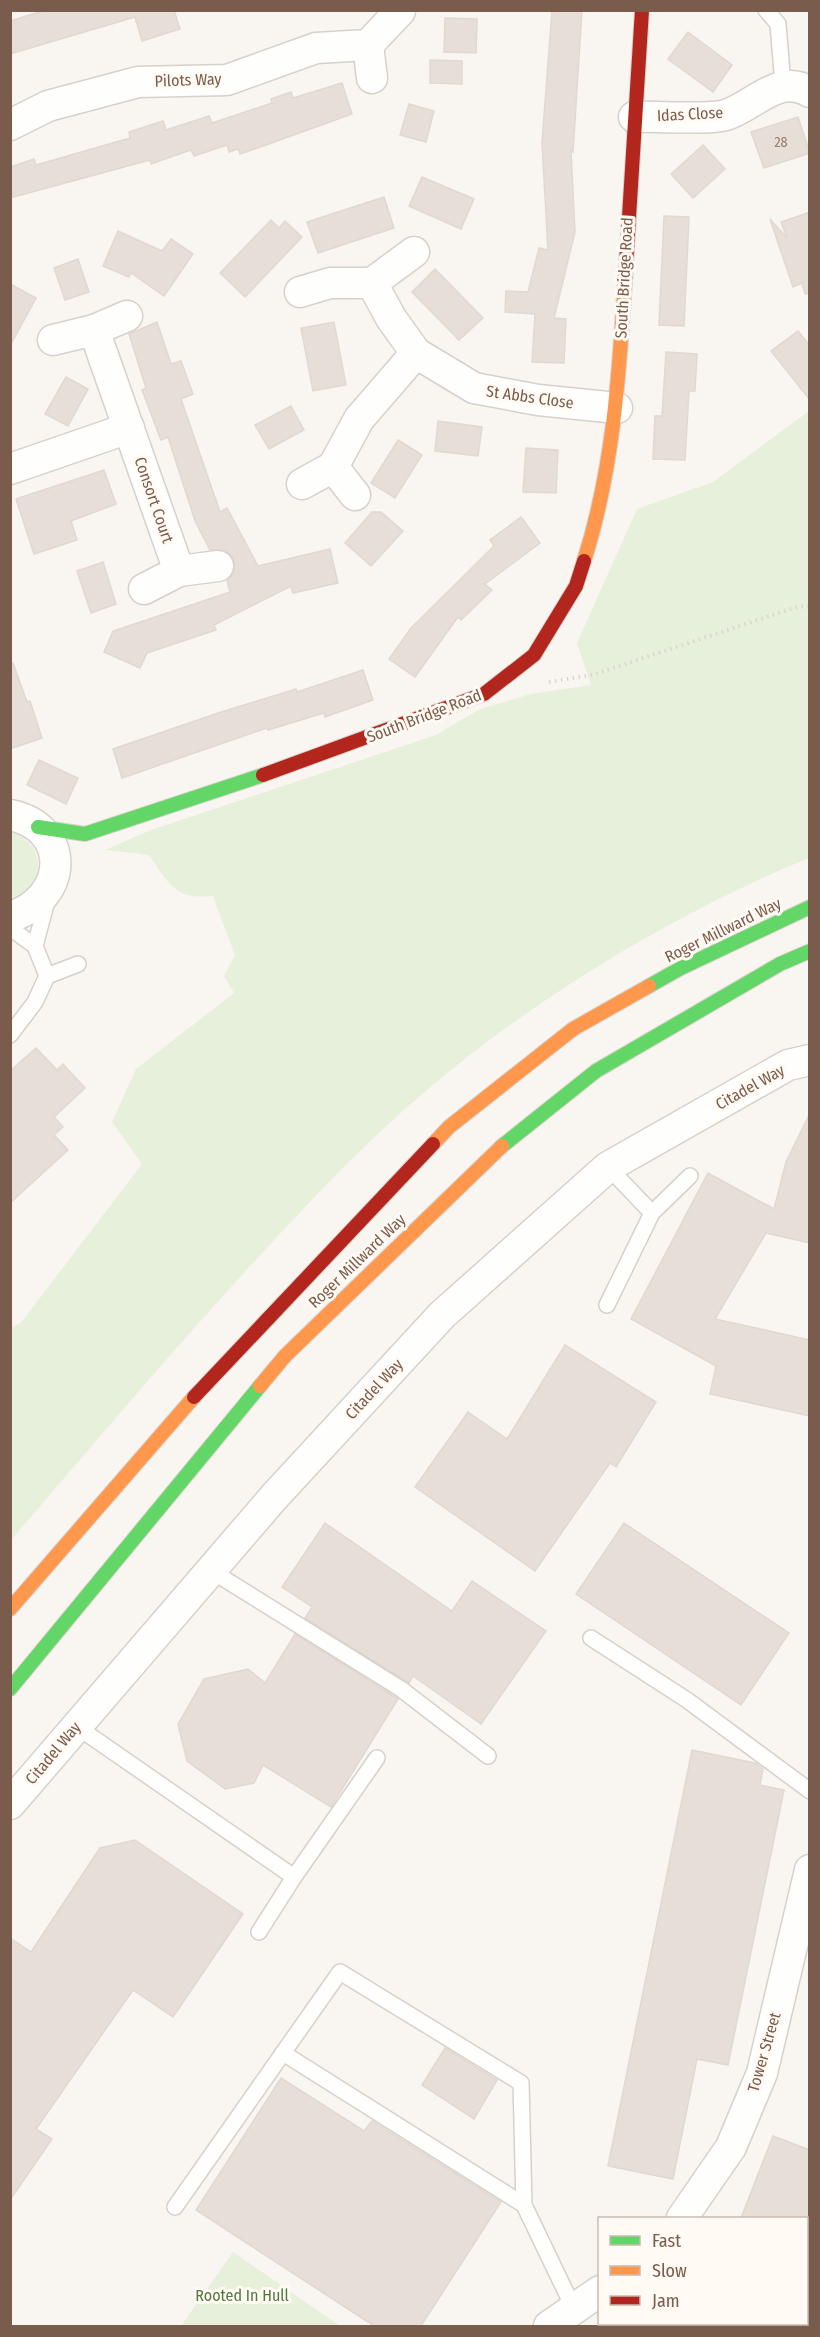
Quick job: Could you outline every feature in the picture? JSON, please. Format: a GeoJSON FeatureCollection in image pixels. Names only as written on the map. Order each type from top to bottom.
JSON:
{"type":"FeatureCollection","features":[{"type":"Feature","properties":{"kind":"main road","name":"South Bridge Road"},"geometry":{"type":"LineString","coordinates":[[20,817],[85,834],[307,760],[483,694],[534,655],[576,586],[600,511],[617,408],[642,10]]}},
{"type":"Feature","properties":{"kind":"main road","name":"Roger Millward Way"},"geometry":{"type":"LineString","coordinates":[[10,1609],[207,1382],[449,1128],[573,1029],[681,968],[810,907]]}},
{"type":"Feature","properties":{"kind":"main road","name":"Roger Millward Way"},"geometry":{"type":"LineString","coordinates":[[10,1689],[285,1356],[489,1156],[596,1071],[780,964],[810,951]]}},
{"type":"Feature","properties":{"kind":"street"},"geometry":{"type":"LineString","coordinates":[[372,78],[368,45],[400,11]]}},
{"type":"Feature","properties":{"kind":"street","name":"Pilots Way"},"geometry":{"type":"LineString","coordinates":[[10,125],[48,106],[138,81],[227,80],[316,48],[368,45]]}},
{"type":"Feature","properties":{"kind":"street","name":"Idas Close"},"geometry":{"type":"LineString","coordinates":[[634,117],[725,115],[796,89]]}},
{"type":"Feature","properties":{"kind":"street"},"geometry":{"type":"LineString","coordinates":[[300,291],[330,283],[372,283],[414,252]]}},
{"type":"Feature","properties":{"kind":"street","name":"St Abbs Close"},"geometry":{"type":"LineString","coordinates":[[372,283],[391,318],[416,353],[474,388],[538,400],[617,408]]}},
{"type":"Feature","properties":{"kind":"street"},"geometry":{"type":"LineString","coordinates":[[53,340],[94,330],[127,316]]}},
{"type":"Feature","properties":{"kind":"street","name":"Consort Court"},"geometry":{"type":"LineString","coordinates":[[94,330],[179,571]]}},
{"type":"Feature","properties":{"kind":"street"},"geometry":{"type":"LineString","coordinates":[[302,484],[333,466],[359,418],[416,353]]}},
{"type":"Feature","properties":{"kind":"street"},"geometry":{"type":"LineString","coordinates":[[10,469],[129,428]]}},
{"type":"Feature","properties":{"kind":"street"},"geometry":{"type":"LineString","coordinates":[[333,466],[355,495]]}},
{"type":"Feature","properties":{"kind":"street"},"geometry":{"type":"LineString","coordinates":[[144,589],[179,571],[218,566]]}},
{"type":"Feature","properties":{"kind":"street"},"geometry":{"type":"LineString","coordinates":[[20,817],[49,840],[55,855],[53,880]]}},
{"type":"Feature","properties":{"kind":"street"},"geometry":{"type":"LineString","coordinates":[[10,917],[27,912],[41,902],[53,880],[85,834]]}},
{"type":"Feature","properties":{"kind":"street","name":"Citadel Way"},"geometry":{"type":"LineString","coordinates":[[10,1804],[210,1570],[442,1315],[608,1167],[788,1065],[810,1060]]}},
{"type":"Feature","properties":{"kind":"street","name":"Tower Street"},"geometry":{"type":"LineString","coordinates":[[683,2217],[731,2147],[762,2073],[810,1870]]}},
{"type":"Feature","properties":{"kind":"street"},"geometry":{"type":"LineString","coordinates":[[549,2326],[598,2292]]}},
{"type":"Feature","properties":{"kind":"lane"},"geometry":{"type":"LineString","coordinates":[[766,10],[778,24],[796,89]]}},
{"type":"Feature","properties":{"kind":"lane"},"geometry":{"type":"LineString","coordinates":[[35,946],[53,880]]}},
{"type":"Feature","properties":{"kind":"lane"},"geometry":{"type":"LineString","coordinates":[[10,928],[35,946],[47,976],[36,1002],[10,1035]]}},
{"type":"Feature","properties":{"kind":"lane"},"geometry":{"type":"LineString","coordinates":[[47,976],[78,964]]}},
{"type":"Feature","properties":{"kind":"lane"},"geometry":{"type":"LineString","coordinates":[[608,1167],[652,1214]]}},
{"type":"Feature","properties":{"kind":"lane"},"geometry":{"type":"LineString","coordinates":[[607,1305],[652,1214],[690,1176]]}},
{"type":"Feature","properties":{"kind":"lane"},"geometry":{"type":"LineString","coordinates":[[210,1570],[401,1689],[488,1756]]}},
{"type":"Feature","properties":{"kind":"lane"},"geometry":{"type":"LineString","coordinates":[[591,1638],[687,1700],[810,1791]]}},
{"type":"Feature","properties":{"kind":"lane"},"geometry":{"type":"LineString","coordinates":[[76,1726],[294,1877]]}},
{"type":"Feature","properties":{"kind":"lane"},"geometry":{"type":"LineString","coordinates":[[259,1932],[294,1877],[377,1758]]}},
{"type":"Feature","properties":{"kind":"lane"},"geometry":{"type":"LineString","coordinates":[[175,2206],[340,1972],[521,2083],[524,2205],[574,2309]]}},
{"type":"Feature","properties":{"kind":"lane"},"geometry":{"type":"LineString","coordinates":[[284,2053],[524,2205]]}},
{"type":"Feature","properties":{"kind":"path"},"geometry":{"type":"LineString","coordinates":[[538,684],[592,675],[786,610],[810,606]]}},
{"type":"Feature","properties":{"kind":"green space"},"geometry":{"type":"Polygon","coordinates":[[[809,411],[809,858],[709,904],[609,959],[514,1022],[427,1090],[359,1152],[274,1240],[161,1366],[11,1540],[11,1327],[20,1324],[142,1164],[112,1122],[136,1069],[234,993],[224,976],[235,955],[213,896],[190,895],[174,888],[149,855],[105,850],[151,830],[436,735],[480,709],[531,694],[591,685],[577,643],[637,509],[713,482],[809,411]]]}},
{"type":"Feature","properties":{"kind":"green space"},"geometry":{"type":"Polygon","coordinates":[[[10,832],[22,837],[31,845],[38,866],[31,886],[23,894],[11,900],[10,832]]]}},
{"type":"Feature","properties":{"kind":"green space","name":"Rooted In Hull"},"geometry":{"type":"Polygon","coordinates":[[[233,2252],[340,2326],[181,2326],[233,2252]]]}},
{"type":"Feature","properties":{"kind":"building"},"geometry":{"type":"Polygon","coordinates":[[[45,10],[174,10],[180,29],[142,41],[135,17],[10,54],[10,21],[45,10]]]}},
{"type":"Feature","properties":{"kind":"building"},"geometry":{"type":"Polygon","coordinates":[[[552,10],[582,10],[573,152],[571,151],[575,232],[554,318],[566,319],[564,363],[532,362],[535,314],[505,312],[506,291],[528,292],[539,248],[548,250],[542,143],[552,10]]]}},
{"type":"Feature","properties":{"kind":"building"},"geometry":{"type":"Polygon","coordinates":[[[445,18],[477,19],[476,53],[444,52],[445,18]]]}},
{"type":"Feature","properties":{"kind":"building"},"geometry":{"type":"Polygon","coordinates":[[[688,32],[732,65],[713,92],[668,59],[688,32]]]}},
{"type":"Feature","properties":{"kind":"building"},"geometry":{"type":"Polygon","coordinates":[[[430,60],[462,61],[462,84],[430,83],[430,60]]]}},
{"type":"Feature","properties":{"kind":"building"},"geometry":{"type":"Polygon","coordinates":[[[342,83],[352,114],[266,145],[240,154],[238,149],[229,152],[227,145],[194,156],[191,150],[151,164],[150,160],[10,198],[10,167],[34,159],[36,165],[130,138],[129,132],[163,121],[166,130],[209,116],[212,123],[272,103],[271,99],[291,92],[293,98],[342,83]]]}},
{"type":"Feature","properties":{"kind":"building"},"geometry":{"type":"Polygon","coordinates":[[[409,104],[434,111],[426,142],[400,135],[409,104]]]}},
{"type":"Feature","properties":{"kind":"building"},"geometry":{"type":"Polygon","coordinates":[[[798,117],[810,153],[764,168],[751,132],[798,117]]]}},
{"type":"Feature","properties":{"kind":"building"},"geometry":{"type":"Polygon","coordinates":[[[703,145],[725,169],[693,198],[671,174],[703,145]]]}},
{"type":"Feature","properties":{"kind":"building"},"geometry":{"type":"Polygon","coordinates":[[[422,177],[474,199],[461,229],[409,206],[422,177]]]}},
{"type":"Feature","properties":{"kind":"building"},"geometry":{"type":"Polygon","coordinates":[[[384,197],[394,228],[318,253],[307,222],[384,197]]]}},
{"type":"Feature","properties":{"kind":"building"},"geometry":{"type":"Polygon","coordinates":[[[810,212],[810,293],[805,294],[802,283],[793,287],[770,219],[787,238],[781,222],[810,212]]]}},
{"type":"Feature","properties":{"kind":"building"},"geometry":{"type":"Polygon","coordinates":[[[664,216],[689,217],[684,326],[659,325],[664,216]]]}},
{"type":"Feature","properties":{"kind":"building"},"geometry":{"type":"Polygon","coordinates":[[[271,220],[279,228],[285,221],[302,237],[245,297],[220,273],[271,220]]]}},
{"type":"Feature","properties":{"kind":"building"},"geometry":{"type":"Polygon","coordinates":[[[118,231],[162,251],[171,239],[193,254],[164,296],[131,273],[129,277],[103,266],[118,231]]]}},
{"type":"Feature","properties":{"kind":"building"},"geometry":{"type":"Polygon","coordinates":[[[78,259],[89,292],[65,300],[54,268],[78,259]]]}},
{"type":"Feature","properties":{"kind":"building"},"geometry":{"type":"Polygon","coordinates":[[[435,269],[483,318],[459,340],[412,292],[435,269]]]}},
{"type":"Feature","properties":{"kind":"building"},"geometry":{"type":"Polygon","coordinates":[[[10,284],[36,298],[10,346],[10,284]]]}},
{"type":"Feature","properties":{"kind":"building"},"geometry":{"type":"Polygon","coordinates":[[[157,322],[171,364],[181,361],[193,394],[181,399],[220,512],[227,508],[258,566],[330,549],[338,583],[293,593],[291,586],[214,625],[216,630],[147,653],[140,668],[104,652],[113,631],[230,592],[227,581],[234,573],[235,564],[232,556],[225,550],[210,550],[195,521],[168,437],[161,440],[142,390],[146,388],[129,334],[157,322]]]}},
{"type":"Feature","properties":{"kind":"building"},"geometry":{"type":"Polygon","coordinates":[[[334,322],[346,385],[313,391],[301,328],[334,322]]]}},
{"type":"Feature","properties":{"kind":"building"},"geometry":{"type":"Polygon","coordinates":[[[798,331],[810,346],[810,400],[771,351],[798,331]]]}},
{"type":"Feature","properties":{"kind":"building"},"geometry":{"type":"Polygon","coordinates":[[[666,352],[697,354],[695,391],[689,391],[685,460],[653,459],[655,416],[662,416],[666,352]]]}},
{"type":"Feature","properties":{"kind":"building"},"geometry":{"type":"Polygon","coordinates":[[[66,377],[88,389],[68,426],[45,414],[66,377]]]}},
{"type":"Feature","properties":{"kind":"building"},"geometry":{"type":"Polygon","coordinates":[[[291,406],[304,430],[269,449],[255,425],[291,406]]]}},
{"type":"Feature","properties":{"kind":"building"},"geometry":{"type":"Polygon","coordinates":[[[438,421],[482,427],[478,456],[435,451],[438,421]]]}},
{"type":"Feature","properties":{"kind":"building"},"geometry":{"type":"Polygon","coordinates":[[[398,440],[422,455],[395,498],[371,483],[398,440]]]}},
{"type":"Feature","properties":{"kind":"building"},"geometry":{"type":"Polygon","coordinates":[[[526,448],[558,450],[556,493],[523,492],[526,448]]]}},
{"type":"Feature","properties":{"kind":"building"},"geometry":{"type":"Polygon","coordinates":[[[104,470],[116,504],[71,521],[77,540],[34,554],[16,499],[104,470]]]}},
{"type":"Feature","properties":{"kind":"building"},"geometry":{"type":"Polygon","coordinates":[[[372,512],[381,512],[403,531],[371,566],[345,543],[372,512]]]}},
{"type":"Feature","properties":{"kind":"building"},"geometry":{"type":"Polygon","coordinates":[[[521,517],[540,543],[485,584],[492,590],[461,620],[458,617],[415,677],[389,659],[411,628],[494,546],[490,540],[521,517]]]}},
{"type":"Feature","properties":{"kind":"building"},"geometry":{"type":"Polygon","coordinates":[[[103,562],[116,604],[91,613],[77,571],[103,562]]]}},
{"type":"Feature","properties":{"kind":"building"},"geometry":{"type":"Polygon","coordinates":[[[10,663],[13,663],[27,702],[30,701],[42,738],[10,749],[10,663]]]}},
{"type":"Feature","properties":{"kind":"building"},"geometry":{"type":"Polygon","coordinates":[[[363,670],[373,700],[325,717],[324,713],[268,730],[267,728],[122,778],[113,749],[218,713],[296,689],[297,692],[363,670]]]}},
{"type":"Feature","properties":{"kind":"building"},"geometry":{"type":"Polygon","coordinates":[[[39,760],[78,778],[66,804],[27,785],[39,760]]]}},
{"type":"Feature","properties":{"kind":"building"},"geometry":{"type":"Polygon","coordinates":[[[36,1048],[57,1070],[63,1064],[85,1088],[54,1117],[63,1127],[54,1135],[68,1150],[10,1203],[10,1071],[36,1048]]]}},
{"type":"Feature","properties":{"kind":"building"},"geometry":{"type":"Polygon","coordinates":[[[810,1113],[810,1243],[766,1233],[715,1319],[810,1340],[810,1416],[710,1394],[716,1366],[631,1319],[708,1173],[774,1209],[786,1162],[810,1113]]]}},
{"type":"Feature","properties":{"kind":"building"},"geometry":{"type":"Polygon","coordinates":[[[565,1345],[656,1402],[616,1467],[610,1463],[535,1571],[415,1487],[468,1412],[507,1439],[565,1345]]]}},
{"type":"Feature","properties":{"kind":"building"},"geometry":{"type":"Polygon","coordinates":[[[325,1523],[452,1611],[472,1581],[546,1631],[481,1724],[413,1676],[409,1683],[305,1618],[312,1607],[282,1587],[325,1523]]]}},
{"type":"Feature","properties":{"kind":"building"},"geometry":{"type":"Polygon","coordinates":[[[624,1523],[789,1633],[741,1705],[576,1594],[624,1523]]]}},
{"type":"Feature","properties":{"kind":"building"},"geometry":{"type":"Polygon","coordinates":[[[295,1634],[398,1699],[331,1807],[263,1765],[254,1783],[225,1789],[187,1761],[178,1724],[204,1679],[248,1669],[265,1683],[295,1634]]]}},
{"type":"Feature","properties":{"kind":"building"},"geometry":{"type":"Polygon","coordinates":[[[692,1750],[755,1763],[763,1769],[760,1785],[784,1790],[728,2065],[697,2059],[673,2179],[608,2166],[692,1750]]]}},
{"type":"Feature","properties":{"kind":"building"},"geometry":{"type":"Polygon","coordinates":[[[135,1840],[243,1914],[173,2017],[133,1990],[36,2129],[52,2139],[10,2200],[10,1938],[31,1952],[100,1848],[135,1840]]]}},
{"type":"Feature","properties":{"kind":"building"},"geometry":{"type":"Polygon","coordinates":[[[445,2048],[497,2080],[474,2119],[422,2085],[445,2048]]]}},
{"type":"Feature","properties":{"kind":"building"},"geometry":{"type":"Polygon","coordinates":[[[281,2078],[364,2131],[372,2121],[501,2202],[421,2326],[374,2326],[196,2210],[281,2078]]]}},
{"type":"Feature","properties":{"kind":"building"},"geometry":{"type":"Polygon","coordinates":[[[773,2136],[810,2150],[810,2218],[741,2217],[773,2136]]]}},
{"type":"Feature","properties":{"kind":"traffic: fast"},"geometry":{"type":"LineString","coordinates":[[38,827],[85,834],[263,775]]}},
{"type":"Feature","properties":{"kind":"traffic: fast"},"geometry":{"type":"LineString","coordinates":[[649,986],[681,968],[810,907]]}},
{"type":"Feature","properties":{"kind":"traffic: fast"},"geometry":{"type":"LineString","coordinates":[[502,1146],[596,1071],[780,964],[810,951]]}},
{"type":"Feature","properties":{"kind":"traffic: fast"},"geometry":{"type":"LineString","coordinates":[[10,1689],[260,1386]]}},
{"type":"Feature","properties":{"kind":"traffic: slow"},"geometry":{"type":"LineString","coordinates":[[584,561],[594,527],[608,458],[617,388],[625,281]]}},
{"type":"Feature","properties":{"kind":"traffic: slow"},"geometry":{"type":"LineString","coordinates":[[433,1144],[449,1127],[573,1029],[649,986]]}},
{"type":"Feature","properties":{"kind":"traffic: slow"},"geometry":{"type":"LineString","coordinates":[[260,1386],[285,1356],[502,1146]]}},
{"type":"Feature","properties":{"kind":"traffic: slow"},"geometry":{"type":"LineString","coordinates":[[10,1609],[194,1397]]}},
{"type":"Feature","properties":{"kind":"traffic: jam"},"geometry":{"type":"LineString","coordinates":[[625,281],[642,10]]}},
{"type":"Feature","properties":{"kind":"traffic: jam"},"geometry":{"type":"LineString","coordinates":[[263,775],[484,694],[534,655],[576,586],[584,561]]}},
{"type":"Feature","properties":{"kind":"traffic: jam"},"geometry":{"type":"LineString","coordinates":[[194,1397],[433,1144]]}}]}
